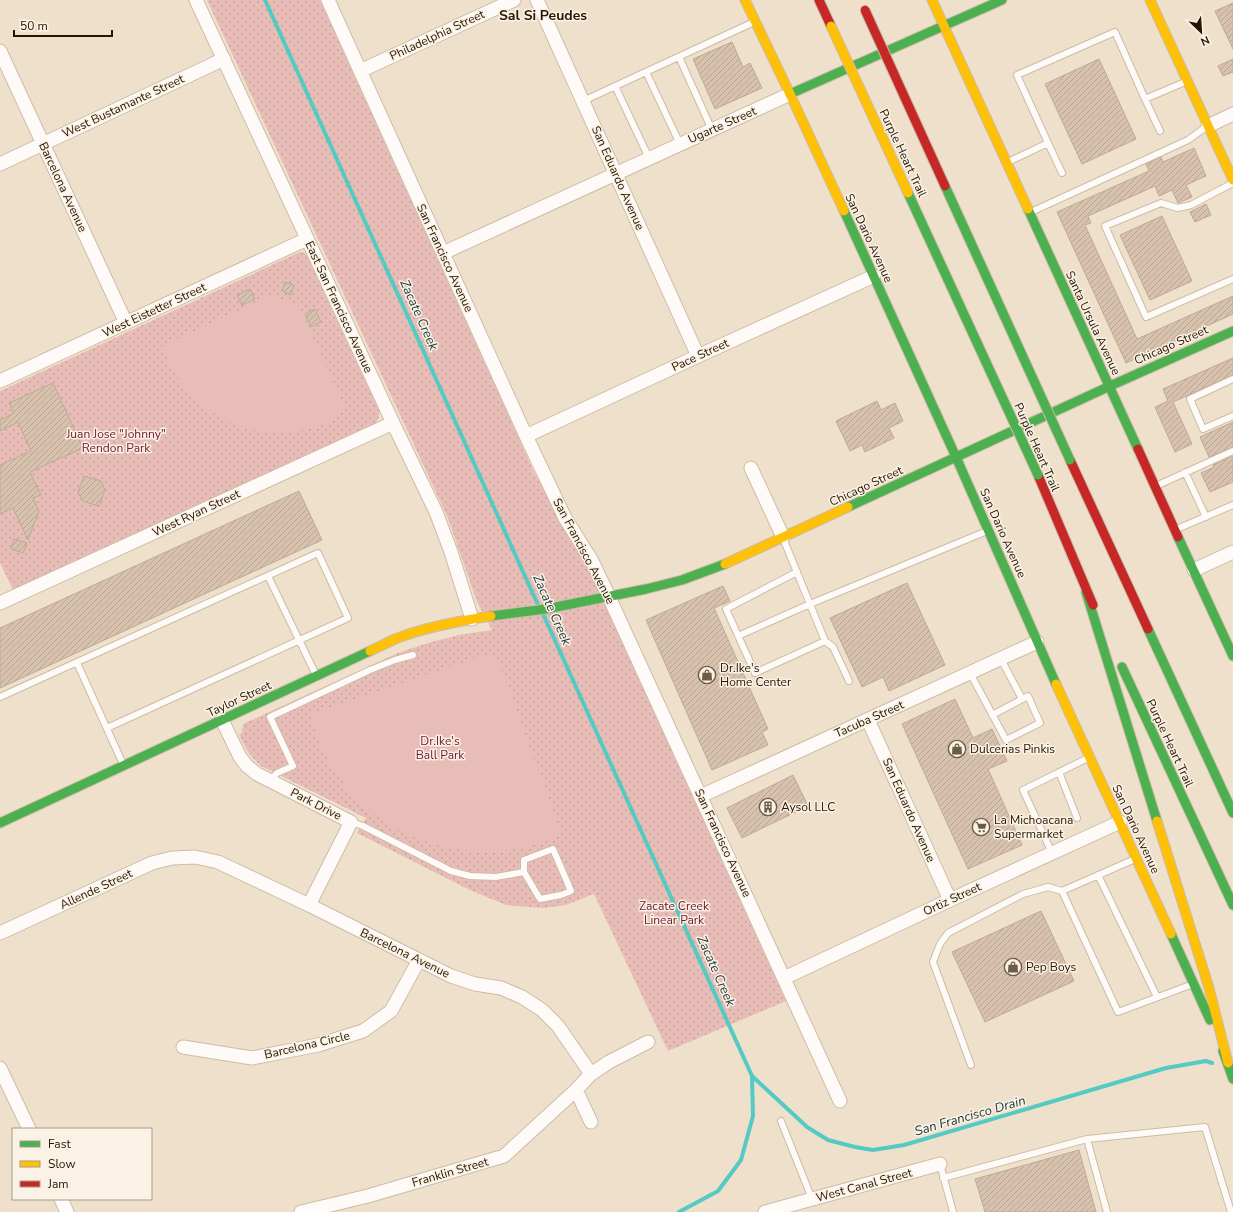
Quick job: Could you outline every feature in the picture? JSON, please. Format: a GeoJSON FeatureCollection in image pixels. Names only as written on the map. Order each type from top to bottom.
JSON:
{"type":"FeatureCollection","features":[{"type":"Feature","properties":{"kind":"main road","name":"San Dario Avenue"},"geometry":{"type":"LineString","coordinates":[[745,0],[790,94],[956,457],[1038,642],[1193,983],[1228,1063],[1233,1079]]}},
{"type":"Feature","properties":{"kind":"main road","name":"Purple Heart Trail"},"geometry":{"type":"LineString","coordinates":[[819,0],[1038,475],[1086,592],[1233,905]]}},
{"type":"Feature","properties":{"kind":"main road","name":"Purple Heart Trail"},"geometry":{"type":"LineString","coordinates":[[860,0],[1233,813]]}},
{"type":"Feature","properties":{"kind":"main road","name":"Santa Ursula Avenue"},"geometry":{"type":"LineString","coordinates":[[932,0],[1194,570],[1230,640],[1233,656]]}},
{"type":"Feature","properties":{"kind":"main road","name":"Ugarte Street"},"geometry":{"type":"LineString","coordinates":[[790,94],[1002,0]]}},
{"type":"Feature","properties":{"kind":"main road"},"geometry":{"type":"LineString","coordinates":[[1150,0],[1233,182]]}},
{"type":"Feature","properties":{"kind":"main road","name":"Chicago Street"},"geometry":{"type":"LineString","coordinates":[[494,616],[546,609],[646,589],[682,580],[721,566],[1110,386],[1233,331]]}},
{"type":"Feature","properties":{"kind":"main road"},"geometry":{"type":"LineString","coordinates":[[1086,592],[1207,980],[1228,1063]]}},
{"type":"Feature","properties":{"kind":"main road","name":"Taylor Street"},"geometry":{"type":"LineString","coordinates":[[0,823],[396,639],[435,627],[494,616]]}},
{"type":"Feature","properties":{"kind":"street","name":"East San Francisco Avenue"},"geometry":{"type":"LineString","coordinates":[[196,0],[436,512],[451,552],[472,619]]}},
{"type":"Feature","properties":{"kind":"street","name":"San Francisco Avenue"},"geometry":{"type":"LineString","coordinates":[[328,0],[526,436],[565,518],[592,561],[609,596],[840,1101]]}},
{"type":"Feature","properties":{"kind":"street","name":"Philadelphia Street"},"geometry":{"type":"LineString","coordinates":[[360,71],[514,0]]}},
{"type":"Feature","properties":{"kind":"street","name":"San Eduardo Avenue"},"geometry":{"type":"LineString","coordinates":[[537,0],[698,356]]}},
{"type":"Feature","properties":{"kind":"street","name":"Barcelona Avenue"},"geometry":{"type":"LineString","coordinates":[[0,51],[126,323]]}},
{"type":"Feature","properties":{"kind":"street","name":"West Bustamante Street"},"geometry":{"type":"LineString","coordinates":[[0,164],[224,59]]}},
{"type":"Feature","properties":{"kind":"street","name":"Ugarte Street"},"geometry":{"type":"LineString","coordinates":[[443,253],[790,94]]}},
{"type":"Feature","properties":{"kind":"street"},"geometry":{"type":"LineString","coordinates":[[1208,126],[1233,114]]}},
{"type":"Feature","properties":{"kind":"street","name":"West Eistetter Street"},"geometry":{"type":"LineString","coordinates":[[0,382],[308,239]]}},
{"type":"Feature","properties":{"kind":"street","name":"Pace Street"},"geometry":{"type":"LineString","coordinates":[[526,436],[874,276]]}},
{"type":"Feature","properties":{"kind":"street","name":"West Ryan Street"},"geometry":{"type":"LineString","coordinates":[[0,603],[393,423]]}},
{"type":"Feature","properties":{"kind":"street"},"geometry":{"type":"LineString","coordinates":[[752,468],[783,537]]}},
{"type":"Feature","properties":{"kind":"street"},"geometry":{"type":"LineString","coordinates":[[1194,570],[1233,552]]}},
{"type":"Feature","properties":{"kind":"street","name":"Tacuba Street"},"geometry":{"type":"LineString","coordinates":[[701,796],[1038,642]]}},
{"type":"Feature","properties":{"kind":"street","name":"Park Drive"},"geometry":{"type":"LineString","coordinates":[[222,720],[240,758],[252,770],[270,781],[351,822],[308,905]]}},
{"type":"Feature","properties":{"kind":"street","name":"San Eduardo Avenue"},"geometry":{"type":"LineString","coordinates":[[868,720],[950,900]]}},
{"type":"Feature","properties":{"kind":"street","name":"Ortiz Street"},"geometry":{"type":"LineString","coordinates":[[784,978],[1120,822]]}},
{"type":"Feature","properties":{"kind":"street","name":"Barcelona Avenue"},"geometry":{"type":"LineString","coordinates":[[195,857],[218,862],[451,976],[475,984],[501,988],[522,997],[542,1010],[558,1026],[591,1074]]}},
{"type":"Feature","properties":{"kind":"street","name":"Allende Street"},"geometry":{"type":"LineString","coordinates":[[0,933],[152,863],[172,858],[195,857]]}},
{"type":"Feature","properties":{"kind":"street","name":"Barcelona Circle"},"geometry":{"type":"LineString","coordinates":[[183,1047],[252,1058],[318,1045],[363,1031],[391,1011],[419,960]]}},
{"type":"Feature","properties":{"kind":"street","name":"Franklin Street"},"geometry":{"type":"LineString","coordinates":[[301,1212],[368,1196],[504,1156],[576,1090],[591,1074],[609,1062],[648,1042]]}},
{"type":"Feature","properties":{"kind":"street"},"geometry":{"type":"LineString","coordinates":[[0,1068],[28,1128]]}},
{"type":"Feature","properties":{"kind":"street"},"geometry":{"type":"LineString","coordinates":[[576,1090],[590,1122]]}},
{"type":"Feature","properties":{"kind":"street","name":"West Canal Street"},"geometry":{"type":"LineString","coordinates":[[764,1212],[940,1164]]}},
{"type":"Feature","properties":{"kind":"street"},"geometry":{"type":"LineString","coordinates":[[61,1200],[67,1212]]}},
{"type":"Feature","properties":{"kind":"lane"},"geometry":{"type":"LineString","coordinates":[[583,101],[755,22]]}},
{"type":"Feature","properties":{"kind":"lane"},"geometry":{"type":"LineString","coordinates":[[1062,173],[1017,76],[1115,32],[1160,131]]}},
{"type":"Feature","properties":{"kind":"lane"},"geometry":{"type":"LineString","coordinates":[[678,57],[712,130]]}},
{"type":"Feature","properties":{"kind":"lane"},"geometry":{"type":"LineString","coordinates":[[646,72],[680,144]]}},
{"type":"Feature","properties":{"kind":"lane"},"geometry":{"type":"LineString","coordinates":[[1145,99],[1187,81]]}},
{"type":"Feature","properties":{"kind":"lane"},"geometry":{"type":"LineString","coordinates":[[615,86],[649,158]]}},
{"type":"Feature","properties":{"kind":"lane"},"geometry":{"type":"LineString","coordinates":[[1030,213],[1188,140],[1208,126]]}},
{"type":"Feature","properties":{"kind":"lane"},"geometry":{"type":"LineString","coordinates":[[1007,163],[1048,143]]}},
{"type":"Feature","properties":{"kind":"lane"},"geometry":{"type":"LineString","coordinates":[[1233,182],[1191,205],[1178,208],[1161,203],[1105,226],[1146,317],[1233,279]]}},
{"type":"Feature","properties":{"kind":"lane"},"geometry":{"type":"LineString","coordinates":[[1233,379],[1190,400],[1203,429],[1233,416]]}},
{"type":"Feature","properties":{"kind":"lane"},"geometry":{"type":"LineString","coordinates":[[1155,486],[1233,451]]}},
{"type":"Feature","properties":{"kind":"lane"},"geometry":{"type":"LineString","coordinates":[[1185,472],[1206,517]]}},
{"type":"Feature","properties":{"kind":"lane"},"geometry":{"type":"LineString","coordinates":[[1176,530],[1233,505]]}},
{"type":"Feature","properties":{"kind":"lane"},"geometry":{"type":"LineString","coordinates":[[738,636],[810,604],[988,531]]}},
{"type":"Feature","properties":{"kind":"lane"},"geometry":{"type":"LineString","coordinates":[[783,537],[825,641],[833,647],[849,681]]}},
{"type":"Feature","properties":{"kind":"lane"},"geometry":{"type":"LineString","coordinates":[[0,697],[318,553],[348,618],[107,728]]}},
{"type":"Feature","properties":{"kind":"lane"},"geometry":{"type":"LineString","coordinates":[[797,572],[726,609],[755,673],[825,641]]}},
{"type":"Feature","properties":{"kind":"lane"},"geometry":{"type":"LineString","coordinates":[[268,576],[316,676]]}},
{"type":"Feature","properties":{"kind":"lane"},"geometry":{"type":"LineString","coordinates":[[270,781],[277,773],[293,766],[270,717],[370,670],[395,660],[413,655]]}},
{"type":"Feature","properties":{"kind":"lane"},"geometry":{"type":"LineString","coordinates":[[1001,659],[1022,699]]}},
{"type":"Feature","properties":{"kind":"lane"},"geometry":{"type":"LineString","coordinates":[[77,662],[124,766]]}},
{"type":"Feature","properties":{"kind":"lane"},"geometry":{"type":"LineString","coordinates":[[970,673],[992,715],[1006,740],[1040,723],[1028,696],[992,715]]}},
{"type":"Feature","properties":{"kind":"lane"},"geometry":{"type":"LineString","coordinates":[[1052,853],[1023,790],[1090,757]]}},
{"type":"Feature","properties":{"kind":"lane"},"geometry":{"type":"LineString","coordinates":[[1059,772],[1077,818]]}},
{"type":"Feature","properties":{"kind":"lane"},"geometry":{"type":"LineString","coordinates":[[351,822],[363,826],[451,871],[470,876],[496,877],[524,872]]}},
{"type":"Feature","properties":{"kind":"lane"},"geometry":{"type":"LineString","coordinates":[[554,849],[571,891],[561,895],[540,899],[524,872],[524,860],[554,849]]}},
{"type":"Feature","properties":{"kind":"lane"},"geometry":{"type":"LineString","coordinates":[[971,1065],[933,962],[940,944],[948,933],[1023,894],[1048,887],[1062,891],[1136,859]]}},
{"type":"Feature","properties":{"kind":"lane"},"geometry":{"type":"LineString","coordinates":[[1098,875],[1157,997]]}},
{"type":"Feature","properties":{"kind":"lane"},"geometry":{"type":"LineString","coordinates":[[1062,891],[1118,1012],[1193,983]]}},
{"type":"Feature","properties":{"kind":"lane"},"geometry":{"type":"LineString","coordinates":[[780,1121],[812,1199]]}},
{"type":"Feature","properties":{"kind":"lane"},"geometry":{"type":"LineString","coordinates":[[943,1178],[1087,1139],[1205,1127],[1231,1212]]}},
{"type":"Feature","properties":{"kind":"lane"},"geometry":{"type":"LineString","coordinates":[[1087,1139],[1107,1212]]}},
{"type":"Feature","properties":{"kind":"lane"},"geometry":{"type":"LineString","coordinates":[[940,1164],[953,1212]]}},
{"type":"Feature","properties":{"kind":"green space","name":"Zacate Creek Linear Park"},"geometry":{"type":"Polygon","coordinates":[[[207,0],[320,0],[534,472],[588,568],[786,1001],[668,1051],[594,894],[566,905],[543,908],[506,905],[470,890],[357,833],[366,818],[261,766],[246,748],[239,734],[242,733],[243,724],[398,653],[459,635],[492,630],[477,602],[448,518],[207,0]]]}},
{"type":"Feature","properties":{"kind":"green space","name":"Juan Jose \"Johnny\" Rendon Park"},"geometry":{"type":"Polygon","coordinates":[[[300,252],[305,253],[307,256],[379,411],[377,421],[368,427],[14,592],[0,563],[0,391],[300,252]]]}},
{"type":"Feature","properties":{"kind":"green space"},"geometry":{"type":"Polygon","coordinates":[[[271,295],[298,305],[346,409],[326,424],[303,430],[272,432],[250,429],[231,422],[196,400],[182,384],[171,366],[162,346],[271,295]]]}},
{"type":"Feature","properties":{"kind":"green space","name":"Dr.Ike's Ball Park"},"geometry":{"type":"Polygon","coordinates":[[[486,654],[498,659],[562,835],[531,846],[499,851],[467,851],[436,845],[406,834],[378,817],[354,796],[334,770],[326,757],[314,729],[310,714],[486,654]]]}},
{"type":"Feature","properties":{"kind":"building"},"geometry":{"type":"Polygon","coordinates":[[[1233,3],[1233,49],[1215,11],[1233,3]]]}},
{"type":"Feature","properties":{"kind":"building"},"geometry":{"type":"Polygon","coordinates":[[[732,42],[743,67],[750,63],[762,88],[715,109],[693,59],[732,42]]]}},
{"type":"Feature","properties":{"kind":"building"},"geometry":{"type":"Polygon","coordinates":[[[1099,59],[1136,139],[1082,164],[1045,84],[1099,59]]]}},
{"type":"Feature","properties":{"kind":"building"},"geometry":{"type":"Polygon","coordinates":[[[1233,59],[1233,72],[1223,76],[1218,66],[1233,59]]]}},
{"type":"Feature","properties":{"kind":"building"},"geometry":{"type":"Polygon","coordinates":[[[1194,148],[1206,176],[1186,185],[1192,197],[1178,203],[1172,190],[1159,196],[1155,186],[1088,216],[1091,223],[1085,225],[1137,339],[1233,296],[1233,314],[1126,363],[1057,212],[1149,171],[1146,164],[1161,157],[1163,162],[1194,148]]]}},
{"type":"Feature","properties":{"kind":"building"},"geometry":{"type":"Polygon","coordinates":[[[1206,204],[1211,215],[1195,222],[1190,212],[1206,204]]]}},
{"type":"Feature","properties":{"kind":"building"},"geometry":{"type":"Polygon","coordinates":[[[1162,216],[1192,281],[1150,300],[1120,235],[1162,216]]]}},
{"type":"Feature","properties":{"kind":"building"},"geometry":{"type":"Polygon","coordinates":[[[285,282],[294,285],[291,295],[282,291],[285,282]]]}},
{"type":"Feature","properties":{"kind":"building"},"geometry":{"type":"Polygon","coordinates":[[[250,289],[255,299],[242,305],[237,295],[250,289]]]}},
{"type":"Feature","properties":{"kind":"building"},"geometry":{"type":"Polygon","coordinates":[[[315,309],[321,322],[311,327],[305,314],[315,309]]]}},
{"type":"Feature","properties":{"kind":"building"},"geometry":{"type":"Polygon","coordinates":[[[1233,358],[1233,375],[1173,402],[1192,444],[1175,452],[1155,407],[1168,401],[1163,389],[1233,358]]]}},
{"type":"Feature","properties":{"kind":"building"},"geometry":{"type":"Polygon","coordinates":[[[53,383],[83,448],[30,472],[41,495],[33,498],[39,511],[28,540],[13,508],[0,514],[0,465],[31,451],[18,422],[0,431],[0,420],[14,413],[9,403],[53,383]]]}},
{"type":"Feature","properties":{"kind":"building"},"geometry":{"type":"Polygon","coordinates":[[[877,401],[881,410],[895,403],[903,421],[889,428],[894,438],[865,452],[862,445],[850,451],[836,421],[877,401]]]}},
{"type":"Feature","properties":{"kind":"building"},"geometry":{"type":"Polygon","coordinates":[[[1233,422],[1233,447],[1209,457],[1200,437],[1233,422]]]}},
{"type":"Feature","properties":{"kind":"building"},"geometry":{"type":"Polygon","coordinates":[[[1233,456],[1233,482],[1210,492],[1201,473],[1214,467],[1213,465],[1233,456]]]}},
{"type":"Feature","properties":{"kind":"building"},"geometry":{"type":"Polygon","coordinates":[[[84,476],[101,481],[105,490],[99,506],[82,501],[78,492],[84,476]]]}},
{"type":"Feature","properties":{"kind":"building"},"geometry":{"type":"Polygon","coordinates":[[[299,491],[322,540],[0,688],[0,628],[299,491]]]}},
{"type":"Feature","properties":{"kind":"building"},"geometry":{"type":"Polygon","coordinates":[[[14,539],[27,543],[23,553],[11,549],[14,539]]]}},
{"type":"Feature","properties":{"kind":"building"},"geometry":{"type":"Polygon","coordinates":[[[907,583],[945,665],[889,691],[883,677],[862,687],[830,618],[907,583]]]}},
{"type":"Feature","properties":{"kind":"building","name":"Dr.Ike's Home Center"},"geometry":{"type":"Polygon","coordinates":[[[723,586],[730,601],[714,608],[768,729],[762,732],[768,745],[712,770],[646,620],[723,586]]]}},
{"type":"Feature","properties":{"kind":"building","name":"Dulcerias Pinkis"},"geometry":{"type":"Polygon","coordinates":[[[955,699],[973,738],[992,729],[1007,761],[988,769],[1022,845],[968,869],[902,724],[955,699]]]}},
{"type":"Feature","properties":{"kind":"building","name":"Aysol LLC"},"geometry":{"type":"Polygon","coordinates":[[[793,775],[808,806],[742,838],[727,808],[793,775]]]}},
{"type":"Feature","properties":{"kind":"building","name":"Pep Boys"},"geometry":{"type":"Polygon","coordinates":[[[1041,911],[1074,981],[985,1022],[952,952],[1041,911]]]}},
{"type":"Feature","properties":{"kind":"building"},"geometry":{"type":"Polygon","coordinates":[[[1079,1150],[1096,1212],[985,1212],[975,1179],[1079,1150]]]}},
{"type":"Feature","properties":{"kind":"waterway","name":"Zacate Creek"},"geometry":{"type":"LineString","coordinates":[[265,0],[538,605]]}},
{"type":"Feature","properties":{"kind":"waterway","name":"Zacate Creek"},"geometry":{"type":"LineString","coordinates":[[543,614],[752,1076],[753,1116],[741,1160],[718,1191],[679,1212]]}},
{"type":"Feature","properties":{"kind":"waterway","name":"San Francisco Drain"},"geometry":{"type":"LineString","coordinates":[[752,1076],[807,1127],[828,1140],[873,1150],[904,1145],[1166,1068],[1206,1061],[1212,1063]]}},
{"type":"Feature","properties":{"kind":"traffic: fast"},"geometry":{"type":"LineString","coordinates":[[790,94],[1002,0]]}},
{"type":"Feature","properties":{"kind":"traffic: fast"},"geometry":{"type":"LineString","coordinates":[[945,186],[1070,460]]}},
{"type":"Feature","properties":{"kind":"traffic: fast"},"geometry":{"type":"LineString","coordinates":[[908,193],[1038,475]]}},
{"type":"Feature","properties":{"kind":"traffic: fast"},"geometry":{"type":"LineString","coordinates":[[1028,209],[1138,449]]}},
{"type":"Feature","properties":{"kind":"traffic: fast"},"geometry":{"type":"LineString","coordinates":[[844,211],[956,457],[1056,684]]}},
{"type":"Feature","properties":{"kind":"traffic: fast"},"geometry":{"type":"LineString","coordinates":[[848,507],[1233,331]]}},
{"type":"Feature","properties":{"kind":"traffic: fast"},"geometry":{"type":"LineString","coordinates":[[1178,537],[1233,656]]}},
{"type":"Feature","properties":{"kind":"traffic: fast"},"geometry":{"type":"LineString","coordinates":[[491,616],[546,609],[646,589],[682,580],[725,564]]}},
{"type":"Feature","properties":{"kind":"traffic: fast"},"geometry":{"type":"LineString","coordinates":[[1086,592],[1157,821]]}},
{"type":"Feature","properties":{"kind":"traffic: fast"},"geometry":{"type":"LineString","coordinates":[[1148,629],[1233,813]]}},
{"type":"Feature","properties":{"kind":"traffic: fast"},"geometry":{"type":"LineString","coordinates":[[0,823],[370,651]]}},
{"type":"Feature","properties":{"kind":"traffic: fast"},"geometry":{"type":"LineString","coordinates":[[1122,667],[1233,905]]}},
{"type":"Feature","properties":{"kind":"traffic: fast"},"geometry":{"type":"LineString","coordinates":[[1171,934],[1210,1020]]}},
{"type":"Feature","properties":{"kind":"traffic: fast"},"geometry":{"type":"LineString","coordinates":[[1223,1051],[1233,1079]]}},
{"type":"Feature","properties":{"kind":"traffic: slow"},"geometry":{"type":"LineString","coordinates":[[745,0],[844,211]]}},
{"type":"Feature","properties":{"kind":"traffic: slow"},"geometry":{"type":"LineString","coordinates":[[932,0],[1028,209]]}},
{"type":"Feature","properties":{"kind":"traffic: slow"},"geometry":{"type":"LineString","coordinates":[[1150,0],[1233,180]]}},
{"type":"Feature","properties":{"kind":"traffic: slow"},"geometry":{"type":"LineString","coordinates":[[831,26],[908,193]]}},
{"type":"Feature","properties":{"kind":"traffic: slow"},"geometry":{"type":"LineString","coordinates":[[725,564],[848,507]]}},
{"type":"Feature","properties":{"kind":"traffic: slow"},"geometry":{"type":"LineString","coordinates":[[370,651],[395,639],[418,631],[454,622],[491,616]]}},
{"type":"Feature","properties":{"kind":"traffic: slow"},"geometry":{"type":"LineString","coordinates":[[1056,684],[1171,934]]}},
{"type":"Feature","properties":{"kind":"traffic: slow"},"geometry":{"type":"LineString","coordinates":[[1157,821],[1209,988],[1228,1063]]}},
{"type":"Feature","properties":{"kind":"traffic: jam"},"geometry":{"type":"LineString","coordinates":[[819,0],[831,26]]}},
{"type":"Feature","properties":{"kind":"traffic: jam"},"geometry":{"type":"LineString","coordinates":[[865,10],[945,186]]}},
{"type":"Feature","properties":{"kind":"traffic: jam"},"geometry":{"type":"LineString","coordinates":[[1138,449],[1178,537]]}},
{"type":"Feature","properties":{"kind":"traffic: jam"},"geometry":{"type":"LineString","coordinates":[[1070,460],[1148,629]]}},
{"type":"Feature","properties":{"kind":"traffic: jam"},"geometry":{"type":"LineString","coordinates":[[1038,475],[1093,605]]}},
{"type":"Feature","properties":{"kind":"place","name":"Dr.Ike's Home Center"},"geometry":{"type":"Point","coordinates":[707,675]}},
{"type":"Feature","properties":{"kind":"place","name":"Dulcerias Pinkis"},"geometry":{"type":"Point","coordinates":[957,749]}},
{"type":"Feature","properties":{"kind":"place","name":"Aysol LLC"},"geometry":{"type":"Point","coordinates":[768,807]}},
{"type":"Feature","properties":{"kind":"place","name":"La Michoacana Supermarket"},"geometry":{"type":"Point","coordinates":[981,827]}},
{"type":"Feature","properties":{"kind":"place","name":"Pep Boys"},"geometry":{"type":"Point","coordinates":[1013,967]}},
{"type":"Feature","properties":{"kind":"district","name":"Sal Si Peudes"},"geometry":{"type":"Point","coordinates":[543,15]}}]}
